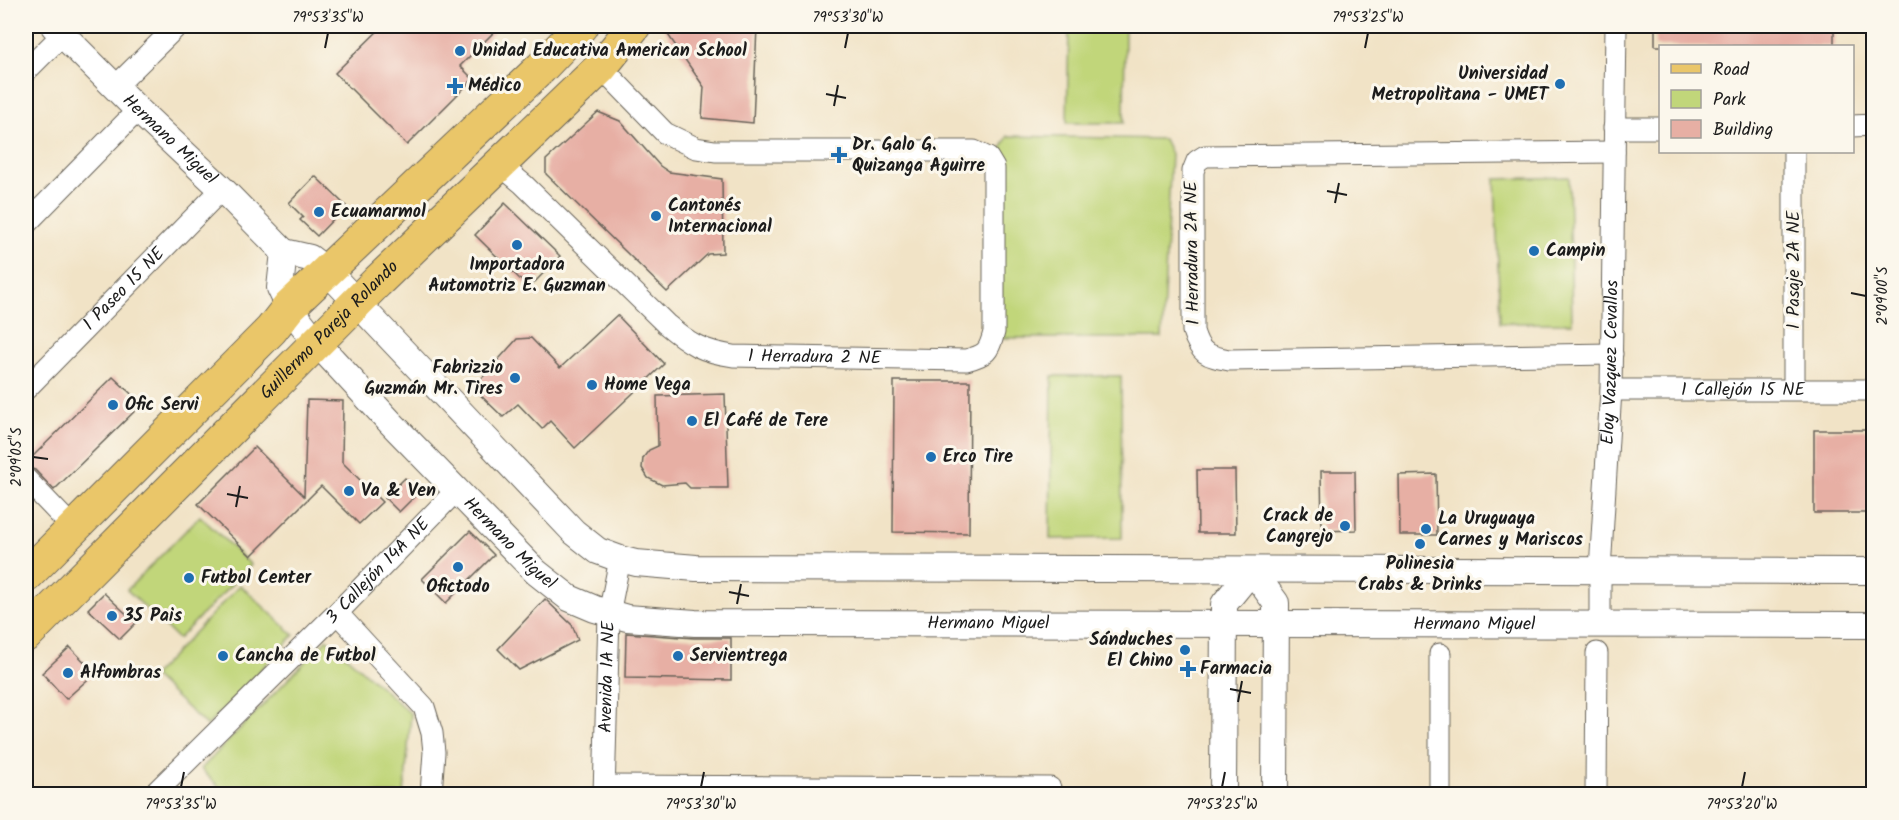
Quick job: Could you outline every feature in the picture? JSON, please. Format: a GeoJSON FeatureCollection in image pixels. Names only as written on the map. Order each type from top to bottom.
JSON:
{"type":"FeatureCollection","features":[{"type":"Feature","properties":{"kind":"main road"},"geometry":{"type":"LineString","coordinates":[[26,576],[271,330],[289,307],[582,26]]}},
{"type":"Feature","properties":{"kind":"main road","name":"Guillermo Pareja Rolando"},"geometry":{"type":"LineString","coordinates":[[26,635],[376,282],[601,67],[634,26]]}},
{"type":"Feature","properties":{"kind":"street"},"geometry":{"type":"LineString","coordinates":[[115,87],[177,26]]}},
{"type":"Feature","properties":{"kind":"street","name":"Eloy Vazquez Cevallos"},"geometry":{"type":"LineString","coordinates":[[1600,626],[1600,570],[1612,354],[1616,26]]}},
{"type":"Feature","properties":{"kind":"street"},"geometry":{"type":"LineString","coordinates":[[26,71],[59,30]]}},
{"type":"Feature","properties":{"kind":"street","name":"Hermano Miguel"},"geometry":{"type":"LineString","coordinates":[[59,30],[284,252],[310,258],[328,272],[574,532],[598,551],[636,564],[696,568],[1874,571]]}},
{"type":"Feature","properties":{"kind":"street","name":"1 Herradura 2 NE"},"geometry":{"type":"LineString","coordinates":[[500,165],[523,184],[666,324],[687,341],[708,352],[733,356],[966,360],[980,357],[990,347],[994,332],[994,168],[988,158],[974,151],[715,151],[696,148],[665,133],[601,67]]}},
{"type":"Feature","properties":{"kind":"street"},"geometry":{"type":"LineString","coordinates":[[26,224],[138,110]]}},
{"type":"Feature","properties":{"kind":"street"},"geometry":{"type":"LineString","coordinates":[[1854,126],[1874,125]]}},
{"type":"Feature","properties":{"kind":"street"},"geometry":{"type":"LineString","coordinates":[[1614,128],[1659,128]]}},
{"type":"Feature","properties":{"kind":"street","name":"1 Herradura 2A NE"},"geometry":{"type":"LineString","coordinates":[[1612,354],[1229,360],[1210,356],[1198,347],[1193,332],[1193,171],[1197,161],[1205,156],[1614,152]]}},
{"type":"Feature","properties":{"kind":"street","name":"1 Pasaje 2A NE"},"geometry":{"type":"LineString","coordinates":[[1794,153],[1794,389]]}},
{"type":"Feature","properties":{"kind":"street","name":"1 Paseo 15 NE"},"geometry":{"type":"LineString","coordinates":[[26,389],[222,189]]}},
{"type":"Feature","properties":{"kind":"street","name":"Hermano Miguel"},"geometry":{"type":"LineString","coordinates":[[284,252],[280,288],[289,307],[317,343],[390,422],[536,572],[570,598],[609,614],[627,618],[695,623],[1874,625]]}},
{"type":"Feature","properties":{"kind":"street","name":"1 Callejón 15 NE"},"geometry":{"type":"LineString","coordinates":[[1611,390],[1874,390]]}},
{"type":"Feature","properties":{"kind":"street"},"geometry":{"type":"LineString","coordinates":[[26,478],[73,528]]}},
{"type":"Feature","properties":{"kind":"street","name":"3 Callejón 14A NE"},"geometry":{"type":"LineString","coordinates":[[154,795],[448,499]]}},
{"type":"Feature","properties":{"kind":"street","name":"Avenida 1A NE"},"geometry":{"type":"LineString","coordinates":[[604,790],[609,614],[620,559]]}},
{"type":"Feature","properties":{"kind":"street"},"geometry":{"type":"LineString","coordinates":[[1223,795],[1224,604],[1251,570],[1276,603],[1275,795]]}},
{"type":"Feature","properties":{"kind":"street"},"geometry":{"type":"LineString","coordinates":[[337,613],[424,707],[432,734],[434,752],[431,795]]}},
{"type":"Feature","properties":{"kind":"street"},"geometry":{"type":"LineString","coordinates":[[1596,795],[1597,653]]}},
{"type":"Feature","properties":{"kind":"street"},"geometry":{"type":"LineString","coordinates":[[1440,654],[1440,795]]}},
{"type":"Feature","properties":{"kind":"street"},"geometry":{"type":"LineString","coordinates":[[604,790],[1050,791]]}},
{"type":"Feature","properties":{"kind":"green space"},"geometry":{"type":"Polygon","coordinates":[[[1069,26],[1125,26],[1124,123],[1067,123],[1069,26]]]}},
{"type":"Feature","properties":{"kind":"green space"},"geometry":{"type":"Polygon","coordinates":[[[1008,136],[1164,139],[1171,154],[1162,338],[1001,338],[1000,151],[1008,136]]]}},
{"type":"Feature","properties":{"kind":"green space","name":"Campin"},"geometry":{"type":"Polygon","coordinates":[[[1569,177],[1572,323],[1500,323],[1495,179],[1569,177]]]}},
{"type":"Feature","properties":{"kind":"green space"},"geometry":{"type":"Polygon","coordinates":[[[1052,376],[1121,376],[1122,538],[1050,539],[1052,376]]]}},
{"type":"Feature","properties":{"kind":"green space","name":"Futbol Center"},"geometry":{"type":"Polygon","coordinates":[[[200,516],[251,565],[178,639],[127,590],[200,516]]]}},
{"type":"Feature","properties":{"kind":"green space","name":"Cancha de Futbol"},"geometry":{"type":"Polygon","coordinates":[[[240,585],[294,635],[207,726],[153,676],[240,585]]]}},
{"type":"Feature","properties":{"kind":"green space"},"geometry":{"type":"Polygon","coordinates":[[[327,639],[411,714],[404,794],[226,794],[201,769],[327,639]]]}},
{"type":"Feature","properties":{"kind":"building"},"geometry":{"type":"Polygon","coordinates":[[[383,26],[500,26],[460,66],[473,79],[407,145],[335,73],[383,26]]]}},
{"type":"Feature","properties":{"kind":"building"},"geometry":{"type":"Polygon","coordinates":[[[662,26],[757,26],[753,123],[702,118],[704,87],[662,26]]]}},
{"type":"Feature","properties":{"kind":"building"},"geometry":{"type":"Polygon","coordinates":[[[1655,26],[1834,26],[1834,45],[1655,46],[1655,26]]]}},
{"type":"Feature","properties":{"kind":"building","name":"Cantonés Internacional"},"geometry":{"type":"Polygon","coordinates":[[[598,112],[620,121],[660,166],[669,172],[722,179],[723,253],[708,254],[667,292],[546,174],[546,160],[598,112]]]}},
{"type":"Feature","properties":{"kind":"building","name":"Ecuamarmol"},"geometry":{"type":"Polygon","coordinates":[[[315,176],[346,206],[317,236],[300,220],[303,217],[289,203],[315,176]]]}},
{"type":"Feature","properties":{"kind":"building","name":"Importadora Automotriz E. Guzman"},"geometry":{"type":"Polygon","coordinates":[[[505,203],[560,256],[529,288],[475,235],[505,203]]]}},
{"type":"Feature","properties":{"kind":"building","name":"Home Vega"},"geometry":{"type":"Polygon","coordinates":[[[617,315],[664,364],[575,448],[550,421],[542,429],[518,404],[503,417],[473,388],[517,339],[531,338],[560,368],[617,315]]]}},
{"type":"Feature","properties":{"kind":"building"},"geometry":{"type":"Polygon","coordinates":[[[113,377],[142,404],[54,490],[35,470],[26,467],[26,463],[113,377]]]}},
{"type":"Feature","properties":{"kind":"building","name":"Erco Tire"},"geometry":{"type":"Polygon","coordinates":[[[894,381],[970,381],[969,533],[893,532],[894,381]]]}},
{"type":"Feature","properties":{"kind":"building","name":"El Café de Tere"},"geometry":{"type":"Polygon","coordinates":[[[725,394],[728,488],[690,488],[685,483],[662,485],[648,478],[642,468],[643,458],[649,450],[658,446],[657,396],[725,394]]]}},
{"type":"Feature","properties":{"kind":"building"},"geometry":{"type":"Polygon","coordinates":[[[307,400],[343,401],[342,462],[382,502],[359,524],[321,486],[251,556],[198,504],[255,447],[304,496],[307,400]]]}},
{"type":"Feature","properties":{"kind":"building"},"geometry":{"type":"Polygon","coordinates":[[[1814,430],[1874,430],[1874,513],[1814,513],[1814,430]]]}},
{"type":"Feature","properties":{"kind":"building"},"geometry":{"type":"Polygon","coordinates":[[[1197,470],[1235,470],[1236,533],[1198,533],[1197,470]]]}},
{"type":"Feature","properties":{"kind":"building"},"geometry":{"type":"Polygon","coordinates":[[[1321,471],[1355,471],[1356,530],[1322,531],[1321,471]]]}},
{"type":"Feature","properties":{"kind":"building"},"geometry":{"type":"Polygon","coordinates":[[[1436,474],[1437,535],[1400,535],[1399,475],[1436,474]]]}},
{"type":"Feature","properties":{"kind":"building"},"geometry":{"type":"Polygon","coordinates":[[[405,478],[419,492],[399,512],[385,498],[405,478]]]}},
{"type":"Feature","properties":{"kind":"building","name":"Ofictodo"},"geometry":{"type":"Polygon","coordinates":[[[470,531],[494,555],[446,603],[422,579],[470,531]]]}},
{"type":"Feature","properties":{"kind":"building","name":"35 Pais"},"geometry":{"type":"Polygon","coordinates":[[[104,593],[136,623],[120,639],[88,609],[104,593]]]}},
{"type":"Feature","properties":{"kind":"building"},"geometry":{"type":"Polygon","coordinates":[[[545,599],[572,625],[578,640],[519,670],[498,649],[545,599]]]}},
{"type":"Feature","properties":{"kind":"building","name":"Servientrega"},"geometry":{"type":"Polygon","coordinates":[[[626,633],[731,638],[731,680],[625,678],[626,633]]]}},
{"type":"Feature","properties":{"kind":"building","name":"Alfombras"},"geometry":{"type":"Polygon","coordinates":[[[70,647],[95,673],[66,699],[42,673],[70,647]]]}},
{"type":"Feature","properties":{"kind":"place","name":"Unidad Educativa American School"},"geometry":{"type":"Point","coordinates":[460,51]}},
{"type":"Feature","properties":{"kind":"place","name":"Universidad Metropolitana - UMET"},"geometry":{"type":"Point","coordinates":[1560,84]}},
{"type":"Feature","properties":{"kind":"place","name":"Médico"},"geometry":{"type":"Point","coordinates":[455,86]}},
{"type":"Feature","properties":{"kind":"place","name":"Dr. Galo G. Quizanga Aguirre"},"geometry":{"type":"Point","coordinates":[839,155]}},
{"type":"Feature","properties":{"kind":"place","name":"Ecuamarmol"},"geometry":{"type":"Point","coordinates":[319,212]}},
{"type":"Feature","properties":{"kind":"place","name":"Cantonés Internacional"},"geometry":{"type":"Point","coordinates":[656,216]}},
{"type":"Feature","properties":{"kind":"place","name":"Importadora Automotriz E. Guzman"},"geometry":{"type":"Point","coordinates":[517,245]}},
{"type":"Feature","properties":{"kind":"place","name":"Campin"},"geometry":{"type":"Point","coordinates":[1534,251]}},
{"type":"Feature","properties":{"kind":"place","name":"Fabrizzio Guzmán Mr. Tires"},"geometry":{"type":"Point","coordinates":[515,378]}},
{"type":"Feature","properties":{"kind":"place","name":"Home Vega"},"geometry":{"type":"Point","coordinates":[592,385]}},
{"type":"Feature","properties":{"kind":"place","name":"Ofic Servi"},"geometry":{"type":"Point","coordinates":[113,405]}},
{"type":"Feature","properties":{"kind":"place","name":"El Café de Tere"},"geometry":{"type":"Point","coordinates":[692,421]}},
{"type":"Feature","properties":{"kind":"place","name":"Erco Tire"},"geometry":{"type":"Point","coordinates":[931,457]}},
{"type":"Feature","properties":{"kind":"place","name":"Va & Ven"},"geometry":{"type":"Point","coordinates":[349,491]}},
{"type":"Feature","properties":{"kind":"place","name":"Crack de Cangrejo"},"geometry":{"type":"Point","coordinates":[1345,526]}},
{"type":"Feature","properties":{"kind":"place","name":"La Uruguaya Carnes y Mariscos"},"geometry":{"type":"Point","coordinates":[1426,529]}},
{"type":"Feature","properties":{"kind":"place","name":"Polinesia Crabs & Drinks"},"geometry":{"type":"Point","coordinates":[1420,544]}},
{"type":"Feature","properties":{"kind":"place","name":"Ofictodo"},"geometry":{"type":"Point","coordinates":[458,567]}},
{"type":"Feature","properties":{"kind":"place","name":"Futbol Center"},"geometry":{"type":"Point","coordinates":[189,578]}},
{"type":"Feature","properties":{"kind":"place","name":"35 Pais"},"geometry":{"type":"Point","coordinates":[112,616]}},
{"type":"Feature","properties":{"kind":"place","name":"Sánduches El Chino"},"geometry":{"type":"Point","coordinates":[1185,650]}},
{"type":"Feature","properties":{"kind":"place","name":"Cancha de Futbol"},"geometry":{"type":"Point","coordinates":[223,656]}},
{"type":"Feature","properties":{"kind":"place","name":"Servientrega"},"geometry":{"type":"Point","coordinates":[678,656]}},
{"type":"Feature","properties":{"kind":"place","name":"Farmacia"},"geometry":{"type":"Point","coordinates":[1188,669]}},
{"type":"Feature","properties":{"kind":"place","name":"Alfombras"},"geometry":{"type":"Point","coordinates":[68,673]}}]}
